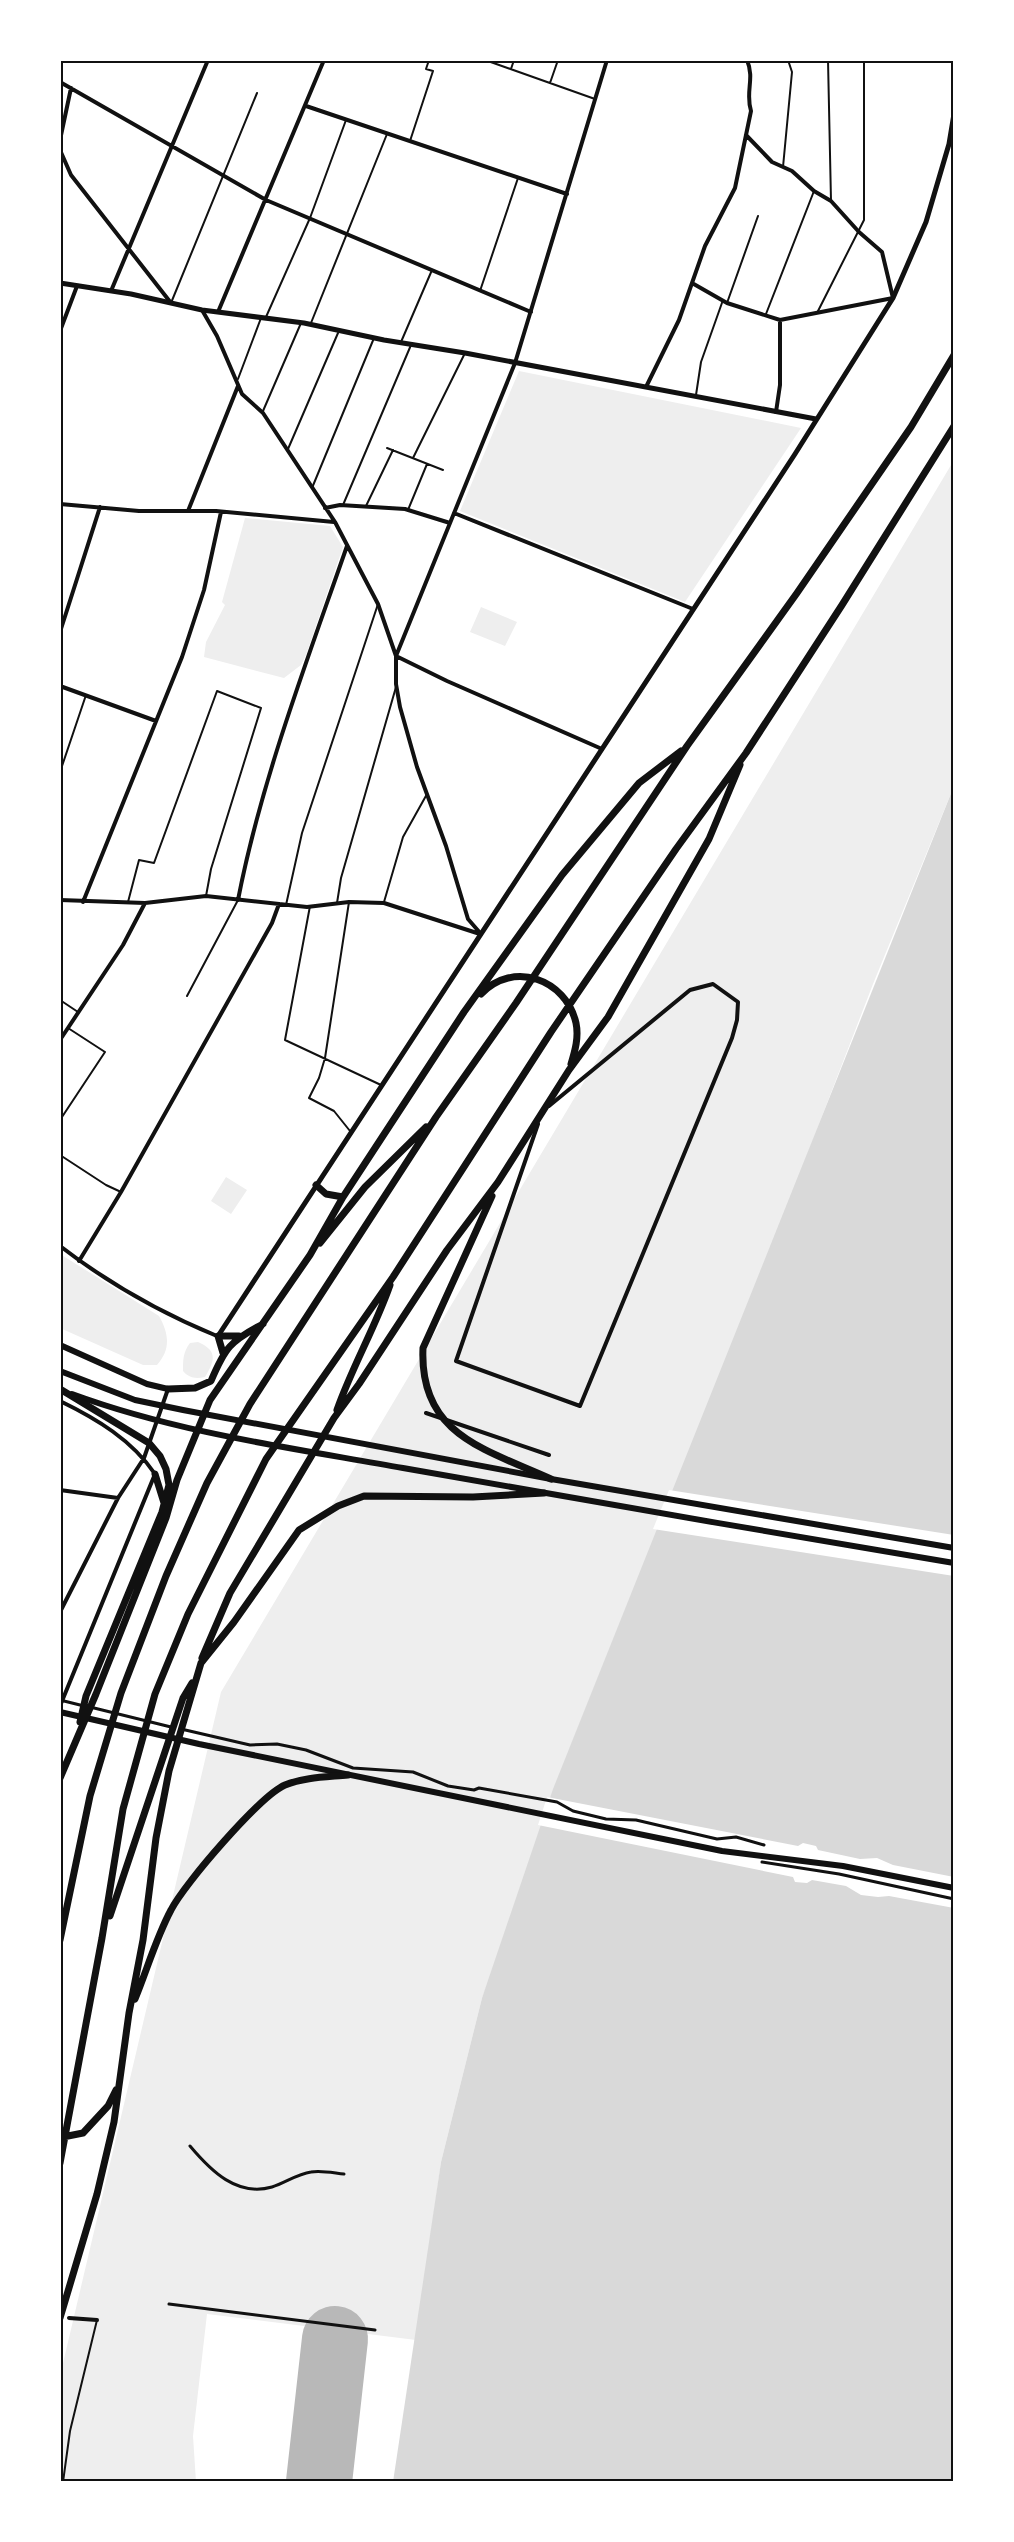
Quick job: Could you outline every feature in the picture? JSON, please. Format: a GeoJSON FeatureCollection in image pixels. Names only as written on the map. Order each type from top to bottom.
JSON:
{"type":"FeatureCollection","features":[{"type":"Feature","properties":{"kind":"highway"},"geometry":{"type":"LineString","coordinates":[[60,1940],[90,1796],[121,1693],[166,1576],[207,1483],[250,1404],[436,1117],[516,1003],[687,746],[797,593],[911,427],[954,355]]}},
{"type":"Feature","properties":{"kind":"highway"},"geometry":{"type":"LineString","coordinates":[[60,2163],[102,1938],[123,1809],[155,1694],[188,1614],[266,1459],[393,1276],[551,1032],[676,849],[746,753],[954,426]]}},
{"type":"Feature","properties":{"kind":"highway"},"geometry":{"type":"LineString","coordinates":[[60,1778],[96,1694],[177,1480],[210,1400],[310,1255],[343,1197],[464,1012],[562,875],[639,783],[687,746]]}},
{"type":"Feature","properties":{"kind":"highway"},"geometry":{"type":"LineString","coordinates":[[60,2318],[97,2194],[114,2122],[129,2013],[143,1940],[156,1838],[169,1771],[201,1663],[230,1593],[334,1418],[447,1250],[498,1182],[569,1070],[608,1017],[709,839],[746,753]]}},
{"type":"Feature","properties":{"kind":"highway"},"geometry":{"type":"LineString","coordinates":[[464,1012],[484,991],[506,977],[531,977],[551,985],[565,999],[576,1023],[576,1044],[569,1070]]}},
{"type":"Feature","properties":{"kind":"highway"},"geometry":{"type":"LineString","coordinates":[[310,1255],[365,1187],[436,1117]]}},
{"type":"Feature","properties":{"kind":"highway"},"geometry":{"type":"LineString","coordinates":[[498,1182],[423,1347],[422,1370],[427,1392],[437,1412],[460,1437],[551,1479]]}},
{"type":"Feature","properties":{"kind":"highway"},"geometry":{"type":"LineString","coordinates":[[316,1185],[326,1194],[343,1197]]}},
{"type":"Feature","properties":{"kind":"highway"},"geometry":{"type":"LineString","coordinates":[[334,1418],[350,1374],[379,1317],[393,1276]]}},
{"type":"Feature","properties":{"kind":"highway"},"geometry":{"type":"LineString","coordinates":[[210,1400],[211,1381],[223,1353],[239,1336],[265,1323]]}},
{"type":"Feature","properties":{"kind":"highway"},"geometry":{"type":"LineString","coordinates":[[223,1353],[218,1336],[239,1336]]}},
{"type":"Feature","properties":{"kind":"highway"},"geometry":{"type":"LineString","coordinates":[[168,1389],[195,1388],[211,1381]]}},
{"type":"Feature","properties":{"kind":"highway"},"geometry":{"type":"LineString","coordinates":[[60,1389],[149,1443],[166,1469],[169,1485],[164,1515]]}},
{"type":"Feature","properties":{"kind":"highway"},"geometry":{"type":"LineString","coordinates":[[155,1474],[164,1515]]}},
{"type":"Feature","properties":{"kind":"highway"},"geometry":{"type":"LineString","coordinates":[[201,1663],[234,1622],[299,1530],[338,1506],[364,1496],[473,1497],[544,1493]]}},
{"type":"Feature","properties":{"kind":"highway"},"geometry":{"type":"LineString","coordinates":[[102,1938],[183,1698],[197,1675]]}},
{"type":"Feature","properties":{"kind":"highway"},"geometry":{"type":"LineString","coordinates":[[129,2013],[171,1908],[182,1891],[248,1815],[285,1785],[304,1780],[348,1775]]}},
{"type":"Feature","properties":{"kind":"highway"},"geometry":{"type":"LineString","coordinates":[[60,2138],[84,2133],[108,2106],[119,2084]]}},
{"type":"Feature","properties":{"kind":"main road"},"geometry":{"type":"LineString","coordinates":[[60,1345],[147,1384],[168,1389]]}},
{"type":"Feature","properties":{"kind":"main road"},"geometry":{"type":"LineString","coordinates":[[60,1371],[135,1400],[551,1479],[954,1548]]}},
{"type":"Feature","properties":{"kind":"main road"},"geometry":{"type":"LineString","coordinates":[[60,1389],[130,1414],[180,1427],[544,1493],[954,1563]]}},
{"type":"Feature","properties":{"kind":"main road"},"geometry":{"type":"LineString","coordinates":[[60,1712],[348,1775],[722,1851],[843,1866],[954,1888]]}},
{"type":"Feature","properties":{"kind":"street"},"geometry":{"type":"LineString","coordinates":[[111,291],[208,60]]}},
{"type":"Feature","properties":{"kind":"street"},"geometry":{"type":"LineString","coordinates":[[218,312],[324,60]]}},
{"type":"Feature","properties":{"kind":"street"},"geometry":{"type":"LineString","coordinates":[[396,656],[515,363],[607,60]]}},
{"type":"Feature","properties":{"kind":"street"},"geometry":{"type":"LineString","coordinates":[[646,387],[679,320],[705,246],[735,188],[751,111],[747,100],[752,72],[747,60]]}},
{"type":"Feature","properties":{"kind":"street"},"geometry":{"type":"LineString","coordinates":[[60,82],[266,200],[531,312]]}},
{"type":"Feature","properties":{"kind":"street"},"geometry":{"type":"LineString","coordinates":[[60,140],[71,88]]}},
{"type":"Feature","properties":{"kind":"street"},"geometry":{"type":"LineString","coordinates":[[306,106],[567,194]]}},
{"type":"Feature","properties":{"kind":"street"},"geometry":{"type":"LineString","coordinates":[[60,1246],[80,1261],[172,1318],[218,1336],[602,749],[893,298],[926,222],[949,144],[954,114]]}},
{"type":"Feature","properties":{"kind":"street"},"geometry":{"type":"LineString","coordinates":[[746,135],[772,162],[792,171],[814,191],[831,201],[859,232],[882,252],[893,298]]}},
{"type":"Feature","properties":{"kind":"street"},"geometry":{"type":"LineString","coordinates":[[60,150],[72,175],[171,303]]}},
{"type":"Feature","properties":{"kind":"street"},"geometry":{"type":"LineString","coordinates":[[60,283],[202,310],[310,324],[411,345],[465,353],[816,419]]}},
{"type":"Feature","properties":{"kind":"street"},"geometry":{"type":"LineString","coordinates":[[692,283],[725,301],[780,320],[893,298]]}},
{"type":"Feature","properties":{"kind":"street"},"geometry":{"type":"LineString","coordinates":[[60,331],[76,286]]}},
{"type":"Feature","properties":{"kind":"street"},"geometry":{"type":"LineString","coordinates":[[202,310],[217,336],[242,394],[263,413],[325,508],[378,604],[396,656],[396,684],[403,717],[427,794],[468,919],[481,934]]}},
{"type":"Feature","properties":{"kind":"street"},"geometry":{"type":"LineString","coordinates":[[776,412],[780,385],[780,320]]}},
{"type":"Feature","properties":{"kind":"street"},"geometry":{"type":"LineString","coordinates":[[188,511],[238,383]]}},
{"type":"Feature","properties":{"kind":"street"},"geometry":{"type":"LineString","coordinates":[[60,504],[139,511],[221,512],[334,522]]}},
{"type":"Feature","properties":{"kind":"street"},"geometry":{"type":"LineString","coordinates":[[325,508],[343,505],[408,510],[450,523]]}},
{"type":"Feature","properties":{"kind":"street"},"geometry":{"type":"LineString","coordinates":[[60,632],[100,507]]}},
{"type":"Feature","properties":{"kind":"street"},"geometry":{"type":"LineString","coordinates":[[83,902],[182,657],[204,590],[221,512]]}},
{"type":"Feature","properties":{"kind":"street"},"geometry":{"type":"LineString","coordinates":[[454,513],[693,609]]}},
{"type":"Feature","properties":{"kind":"street"},"geometry":{"type":"LineString","coordinates":[[238,900],[248,852],[272,772],[347,546]]}},
{"type":"Feature","properties":{"kind":"street"},"geometry":{"type":"LineString","coordinates":[[396,656],[447,681],[602,749]]}},
{"type":"Feature","properties":{"kind":"street"},"geometry":{"type":"LineString","coordinates":[[60,686],[156,721]]}},
{"type":"Feature","properties":{"kind":"street"},"geometry":{"type":"LineString","coordinates":[[60,900],[145,903],[206,896],[310,906],[349,902],[384,903],[481,934]]}},
{"type":"Feature","properties":{"kind":"street"},"geometry":{"type":"LineString","coordinates":[[60,1040],[123,945],[145,903]]}},
{"type":"Feature","properties":{"kind":"street"},"geometry":{"type":"LineString","coordinates":[[80,1261],[266,933],[279,904]]}},
{"type":"Feature","properties":{"kind":"street"},"geometry":{"type":"LineString","coordinates":[[713,984],[738,1002],[737,1020],[732,1038],[580,1406],[456,1361],[543,1112],[690,990],[713,984]]}},
{"type":"Feature","properties":{"kind":"street"},"geometry":{"type":"LineString","coordinates":[[60,1612],[118,1498],[144,1458],[168,1389]]}},
{"type":"Feature","properties":{"kind":"street"},"geometry":{"type":"LineString","coordinates":[[60,1401],[128,1442],[144,1458],[155,1474],[60,1706]]}},
{"type":"Feature","properties":{"kind":"street"},"geometry":{"type":"LineString","coordinates":[[426,1413],[549,1455]]}},
{"type":"Feature","properties":{"kind":"street"},"geometry":{"type":"LineString","coordinates":[[60,1490],[118,1498]]}},
{"type":"Feature","properties":{"kind":"street"},"geometry":{"type":"LineString","coordinates":[[60,1700],[250,1745],[277,1744],[306,1750],[353,1768],[414,1772],[448,1786],[468,1790],[479,1788],[557,1802],[573,1811],[606,1819],[636,1820],[717,1839],[736,1837],[764,1845]]}},
{"type":"Feature","properties":{"kind":"street"},"geometry":{"type":"LineString","coordinates":[[762,1862],[839,1874],[954,1899]]}},
{"type":"Feature","properties":{"kind":"street"},"geometry":{"type":"LineString","coordinates":[[190,2146],[218,2175],[231,2183],[244,2187],[259,2189],[274,2187],[311,2172],[344,2174]]}},
{"type":"Feature","properties":{"kind":"street"},"geometry":{"type":"LineString","coordinates":[[170,2304],[375,2330]]}},
{"type":"Feature","properties":{"kind":"street"},"geometry":{"type":"LineString","coordinates":[[69,2318],[97,2320]]}},
{"type":"Feature","properties":{"kind":"lane"},"geometry":{"type":"LineString","coordinates":[[410,141],[433,71],[426,69],[429,60]]}},
{"type":"Feature","properties":{"kind":"lane"},"geometry":{"type":"LineString","coordinates":[[485,60],[595,99]]}},
{"type":"Feature","properties":{"kind":"lane"},"geometry":{"type":"LineString","coordinates":[[510,69],[514,60]]}},
{"type":"Feature","properties":{"kind":"lane"},"geometry":{"type":"LineString","coordinates":[[550,83],[558,60]]}},
{"type":"Feature","properties":{"kind":"lane"},"geometry":{"type":"LineString","coordinates":[[783,167],[792,72],[788,60]]}},
{"type":"Feature","properties":{"kind":"lane"},"geometry":{"type":"LineString","coordinates":[[828,60],[831,201]]}},
{"type":"Feature","properties":{"kind":"lane"},"geometry":{"type":"LineString","coordinates":[[817,313],[864,220],[864,60]]}},
{"type":"Feature","properties":{"kind":"lane"},"geometry":{"type":"LineString","coordinates":[[171,303],[225,176],[257,93]]}},
{"type":"Feature","properties":{"kind":"lane"},"geometry":{"type":"LineString","coordinates":[[238,383],[263,318],[310,218],[346,120]]}},
{"type":"Feature","properties":{"kind":"lane"},"geometry":{"type":"LineString","coordinates":[[310,324],[387,134]]}},
{"type":"Feature","properties":{"kind":"lane"},"geometry":{"type":"LineString","coordinates":[[480,291],[518,178]]}},
{"type":"Feature","properties":{"kind":"lane"},"geometry":{"type":"LineString","coordinates":[[766,315],[814,191]]}},
{"type":"Feature","properties":{"kind":"lane"},"geometry":{"type":"LineString","coordinates":[[696,397],[701,362],[758,216]]}},
{"type":"Feature","properties":{"kind":"lane"},"geometry":{"type":"LineString","coordinates":[[401,343],[432,270]]}},
{"type":"Feature","properties":{"kind":"lane"},"geometry":{"type":"LineString","coordinates":[[263,413],[301,323]]}},
{"type":"Feature","properties":{"kind":"lane"},"geometry":{"type":"LineString","coordinates":[[287,450],[339,330]]}},
{"type":"Feature","properties":{"kind":"lane"},"geometry":{"type":"LineString","coordinates":[[312,488],[374,338]]}},
{"type":"Feature","properties":{"kind":"lane"},"geometry":{"type":"LineString","coordinates":[[343,505],[411,345]]}},
{"type":"Feature","properties":{"kind":"lane"},"geometry":{"type":"LineString","coordinates":[[413,458],[465,353]]}},
{"type":"Feature","properties":{"kind":"lane"},"geometry":{"type":"LineString","coordinates":[[387,448],[443,470]]}},
{"type":"Feature","properties":{"kind":"lane"},"geometry":{"type":"LineString","coordinates":[[366,506],[393,450]]}},
{"type":"Feature","properties":{"kind":"lane"},"geometry":{"type":"LineString","coordinates":[[408,510],[427,464]]}},
{"type":"Feature","properties":{"kind":"lane"},"geometry":{"type":"LineString","coordinates":[[286,905],[302,832],[378,604]]}},
{"type":"Feature","properties":{"kind":"lane"},"geometry":{"type":"LineString","coordinates":[[337,903],[341,878],[396,684]]}},
{"type":"Feature","properties":{"kind":"lane"},"geometry":{"type":"LineString","coordinates":[[128,902],[139,860],[154,863],[217,691],[261,708],[211,869],[206,896]]}},
{"type":"Feature","properties":{"kind":"lane"},"geometry":{"type":"LineString","coordinates":[[60,772],[86,695]]}},
{"type":"Feature","properties":{"kind":"lane"},"geometry":{"type":"LineString","coordinates":[[384,903],[403,837],[427,794]]}},
{"type":"Feature","properties":{"kind":"lane"},"geometry":{"type":"LineString","coordinates":[[187,996],[238,900]]}},
{"type":"Feature","properties":{"kind":"lane"},"geometry":{"type":"LineString","coordinates":[[349,902],[325,1058],[319,1078],[309,1098],[334,1112],[350,1132]]}},
{"type":"Feature","properties":{"kind":"lane"},"geometry":{"type":"LineString","coordinates":[[310,906],[285,1040],[381,1085]]}},
{"type":"Feature","properties":{"kind":"lane"},"geometry":{"type":"LineString","coordinates":[[60,1000],[78,1012]]}},
{"type":"Feature","properties":{"kind":"lane"},"geometry":{"type":"LineString","coordinates":[[60,1120],[105,1052],[68,1028]]}},
{"type":"Feature","properties":{"kind":"lane"},"geometry":{"type":"LineString","coordinates":[[60,1155],[121,1192]]}},
{"type":"Feature","properties":{"kind":"lane"},"geometry":{"type":"LineString","coordinates":[[63,2482],[70,2431],[97,2320]]}},
{"type":"Feature","properties":{"kind":"shaded area"},"geometry":{"type":"Polygon","coordinates":[[[519,371],[801,428],[685,602],[460,511],[519,371]]]}},
{"type":"Feature","properties":{"kind":"shaded area"},"geometry":{"type":"Polygon","coordinates":[[[954,460],[954,786],[873,984],[482,1998],[441,2162],[416,2340],[207,2314],[193,2436],[196,2482],[60,2482],[60,2376],[221,1692],[954,460]]]}},
{"type":"Feature","properties":{"kind":"shaded area"},"geometry":{"type":"Polygon","coordinates":[[[245,518],[330,526],[343,547],[306,655],[301,665],[284,678],[204,657],[206,642],[225,605],[222,602],[245,518]]]}},
{"type":"Feature","properties":{"kind":"shaded area"},"geometry":{"type":"Polygon","coordinates":[[[481,607],[517,622],[505,646],[470,632],[481,607]]]}},
{"type":"Feature","properties":{"kind":"shaded area"},"geometry":{"type":"Polygon","coordinates":[[[954,786],[954,2482],[393,2482],[441,2162],[482,1998],[553,1789],[954,786]]]}},
{"type":"Feature","properties":{"kind":"shaded area"},"geometry":{"type":"Polygon","coordinates":[[[226,1177],[247,1190],[231,1214],[211,1201],[226,1177]]]}},
{"type":"Feature","properties":{"kind":"shaded area"},"geometry":{"type":"Polygon","coordinates":[[[60,1254],[159,1316],[167,1341],[165,1353],[157,1365],[143,1365],[60,1328],[60,1254]]]}},
{"type":"Feature","properties":{"kind":"shaded area"},"geometry":{"type":"Polygon","coordinates":[[[198,1342],[209,1349],[213,1356],[205,1377],[195,1378],[183,1371],[183,1360],[190,1343],[198,1342]]]}},
{"type":"Feature","properties":{"kind":"pier"},"geometry":{"type":"Polygon","coordinates":[[[669,1490],[954,1535],[954,1576],[653,1529],[669,1490]]]}},
{"type":"Feature","properties":{"kind":"pier"},"geometry":{"type":"Polygon","coordinates":[[[547,1797],[798,1846],[803,1843],[816,1846],[818,1850],[860,1859],[877,1858],[893,1865],[954,1877],[954,1908],[889,1896],[861,1895],[846,1886],[812,1880],[807,1883],[795,1882],[793,1877],[538,1825],[547,1797]]]}},
{"type":"Feature","properties":{"kind":"runway"},"geometry":{"type":"LineString","coordinates":[[319,2482],[335,2339]]}}]}
